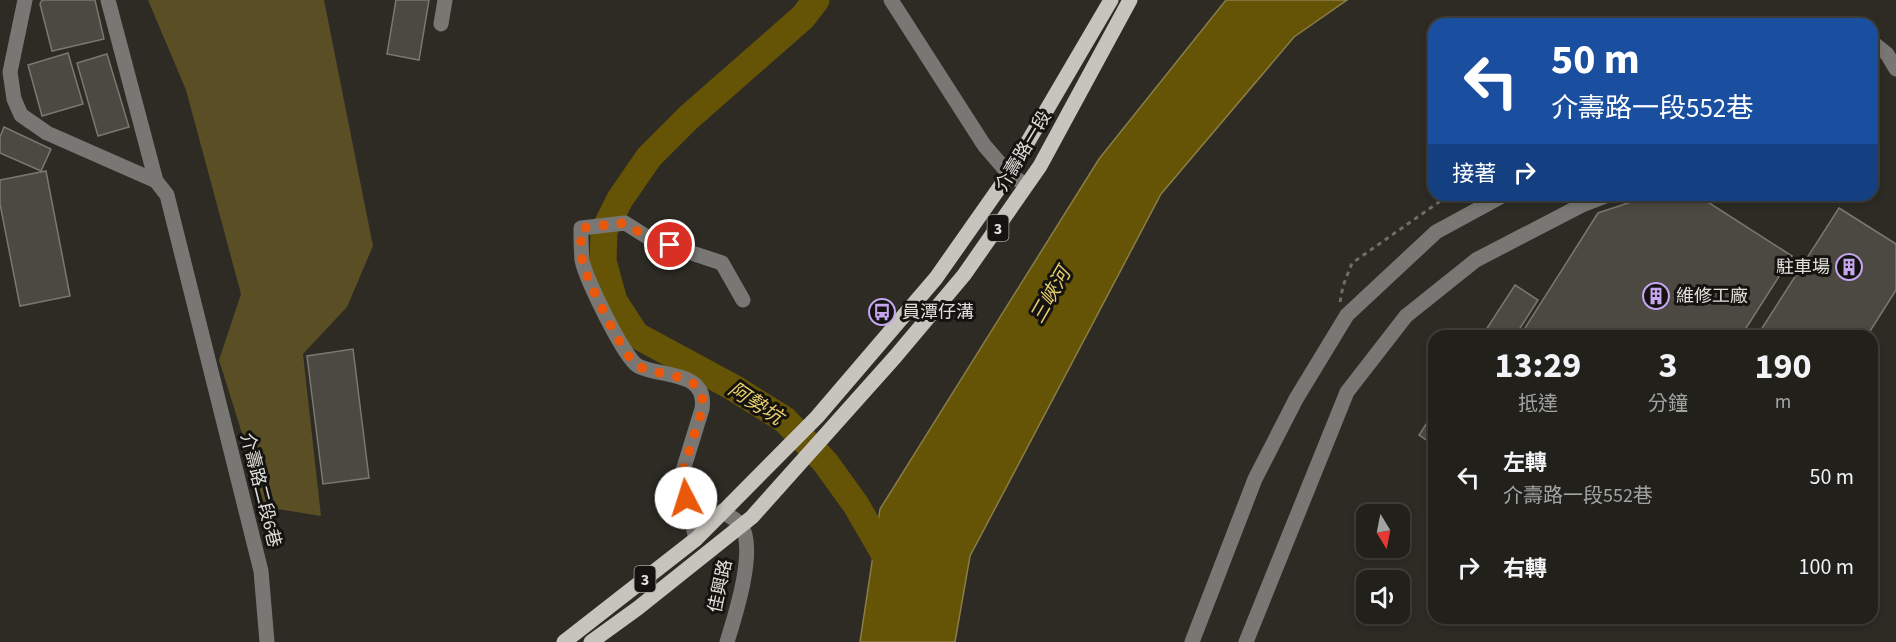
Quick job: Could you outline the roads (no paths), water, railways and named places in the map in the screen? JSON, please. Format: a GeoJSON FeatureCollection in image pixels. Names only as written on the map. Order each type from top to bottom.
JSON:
{"type":"FeatureCollection","features":[{"type":"Feature","properties":{"kind":"main road","name":"介壽路一段"},"geometry":{"type":"LineString","coordinates":[[722,511],[817,417],[936,278],[1009,174],[1111,0]]}},
{"type":"Feature","properties":{"kind":"main road","name":"介壽路一段"},"geometry":{"type":"LineString","coordinates":[[742,526],[830,430],[964,275],[1040,166],[1130,0]]}},
{"type":"Feature","properties":{"kind":"main road","name":"3"},"geometry":{"type":"LineString","coordinates":[[564,642],[696,539],[722,511]]}},
{"type":"Feature","properties":{"kind":"main road","name":"3"},"geometry":{"type":"LineString","coordinates":[[591,642],[742,526]]}},
{"type":"Feature","properties":{"kind":"street"},"geometry":{"type":"LineString","coordinates":[[25,0],[10,72],[14,99],[21,115],[47,133],[156,181]]}},
{"type":"Feature","properties":{"kind":"street","name":"介壽路二段6巷"},"geometry":{"type":"LineString","coordinates":[[108,0],[156,181],[167,195],[207,350],[261,571],[267,642]]}},
{"type":"Feature","properties":{"kind":"street"},"geometry":{"type":"LineString","coordinates":[[441,24],[445,0]]}},
{"type":"Feature","properties":{"kind":"street"},"geometry":{"type":"LineString","coordinates":[[891,0],[984,145],[1009,174],[1026,185]]}},
{"type":"Feature","properties":{"kind":"street"},"geometry":{"type":"LineString","coordinates":[[1878,47],[1887,54],[1896,69]]}},
{"type":"Feature","properties":{"kind":"street"},"geometry":{"type":"LineString","coordinates":[[1192,642],[1255,479],[1296,399],[1347,315],[1436,232],[1493,201]]}},
{"type":"Feature","properties":{"kind":"street"},"geometry":{"type":"LineString","coordinates":[[1246,642],[1347,392],[1406,316],[1476,260],[1592,201]]}},
{"type":"Feature","properties":{"kind":"street"},"geometry":{"type":"LineString","coordinates":[[696,539],[681,477],[704,399],[700,389],[687,379],[637,365],[620,345],[582,262],[581,228],[624,223],[652,240],[722,263],[743,300]]}},
{"type":"Feature","properties":{"kind":"street"},"geometry":{"type":"LineString","coordinates":[[722,511],[742,526]]}},
{"type":"Feature","properties":{"kind":"street","name":"佳興路"},"geometry":{"type":"LineString","coordinates":[[727,642],[742,593],[747,550],[742,526]]}},
{"type":"Feature","properties":{"kind":"water","name":"三峽河"},"geometry":{"type":"Polygon","coordinates":[[[1226,0],[1347,0],[1294,37],[1161,194],[970,556],[955,642],[860,642],[880,509],[1099,159],[1226,0]]]}},
{"type":"Feature","properties":{"kind":"waterway","name":"阿勢坑"},"geometry":{"type":"LineString","coordinates":[[816,0],[803,17],[688,118],[649,157],[620,199],[604,231],[603,261],[614,301],[636,335],[734,388],[785,420],[825,462],[856,505],[893,569]]}},
{"type":"Feature","properties":{"kind":"place","name":"駐車場"},"geometry":{"type":"Point","coordinates":[1849,267]}},
{"type":"Feature","properties":{"kind":"place","name":"維修工廠"},"geometry":{"type":"Point","coordinates":[1656,296]}},
{"type":"Feature","properties":{"kind":"place","name":"員潭仔溝"},"geometry":{"type":"Point","coordinates":[882,312]}}]}
